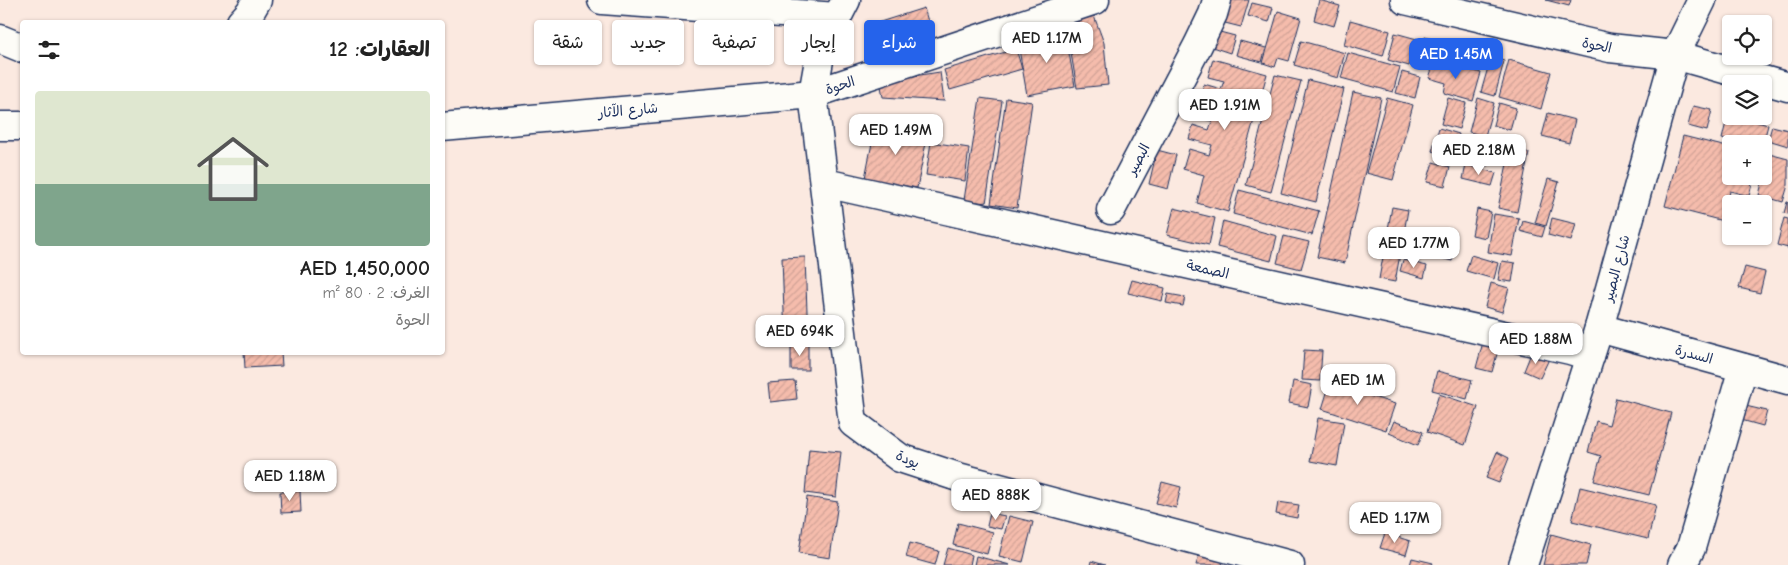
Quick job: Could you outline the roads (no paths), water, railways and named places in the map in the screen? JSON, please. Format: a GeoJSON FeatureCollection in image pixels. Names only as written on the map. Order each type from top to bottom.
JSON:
{"type":"FeatureCollection","features":[{"type":"Feature","properties":{"kind":"street"},"geometry":{"type":"LineString","coordinates":[[243,20],[257,0]]}},
{"type":"Feature","properties":{"kind":"street"},"geometry":{"type":"LineString","coordinates":[[602,0],[842,9]]}},
{"type":"Feature","properties":{"kind":"street","name":"الحوة"},"geometry":{"type":"LineString","coordinates":[[813,94],[1095,0]]}},
{"type":"Feature","properties":{"kind":"street","name":"البصير"},"geometry":{"type":"LineString","coordinates":[[1111,210],[1198,45],[1218,0]]}},
{"type":"Feature","properties":{"kind":"street","name":"الحوة"},"geometry":{"type":"LineString","coordinates":[[1405,0],[1610,48],[1675,55],[1788,87]]}},
{"type":"Feature","properties":{"kind":"street","name":"شارع البصير"},"geometry":{"type":"LineString","coordinates":[[1522,565],[1599,328],[1675,55],[1702,0]]}},
{"type":"Feature","properties":{"kind":"street","name":"يودة"},"geometry":{"type":"LineString","coordinates":[[842,9],[821,49],[813,94],[853,423],[900,458],[958,477],[1290,565]]}},
{"type":"Feature","properties":{"kind":"street"},"geometry":{"type":"LineString","coordinates":[[0,39],[20,47]]}},
{"type":"Feature","properties":{"kind":"street","name":"شارع الآثار"},"geometry":{"type":"LineString","coordinates":[[445,127],[813,94]]}},
{"type":"Feature","properties":{"kind":"street"},"geometry":{"type":"LineString","coordinates":[[0,126],[20,126]]}},
{"type":"Feature","properties":{"kind":"street","name":"الصمعة"},"geometry":{"type":"LineString","coordinates":[[824,183],[1590,356]]}},
{"type":"Feature","properties":{"kind":"street","name":"السدرة"},"geometry":{"type":"LineString","coordinates":[[1599,328],[1788,380]]}},
{"type":"Feature","properties":{"kind":"street"},"geometry":{"type":"LineString","coordinates":[[1682,565],[1691,548],[1743,368]]}}]}
